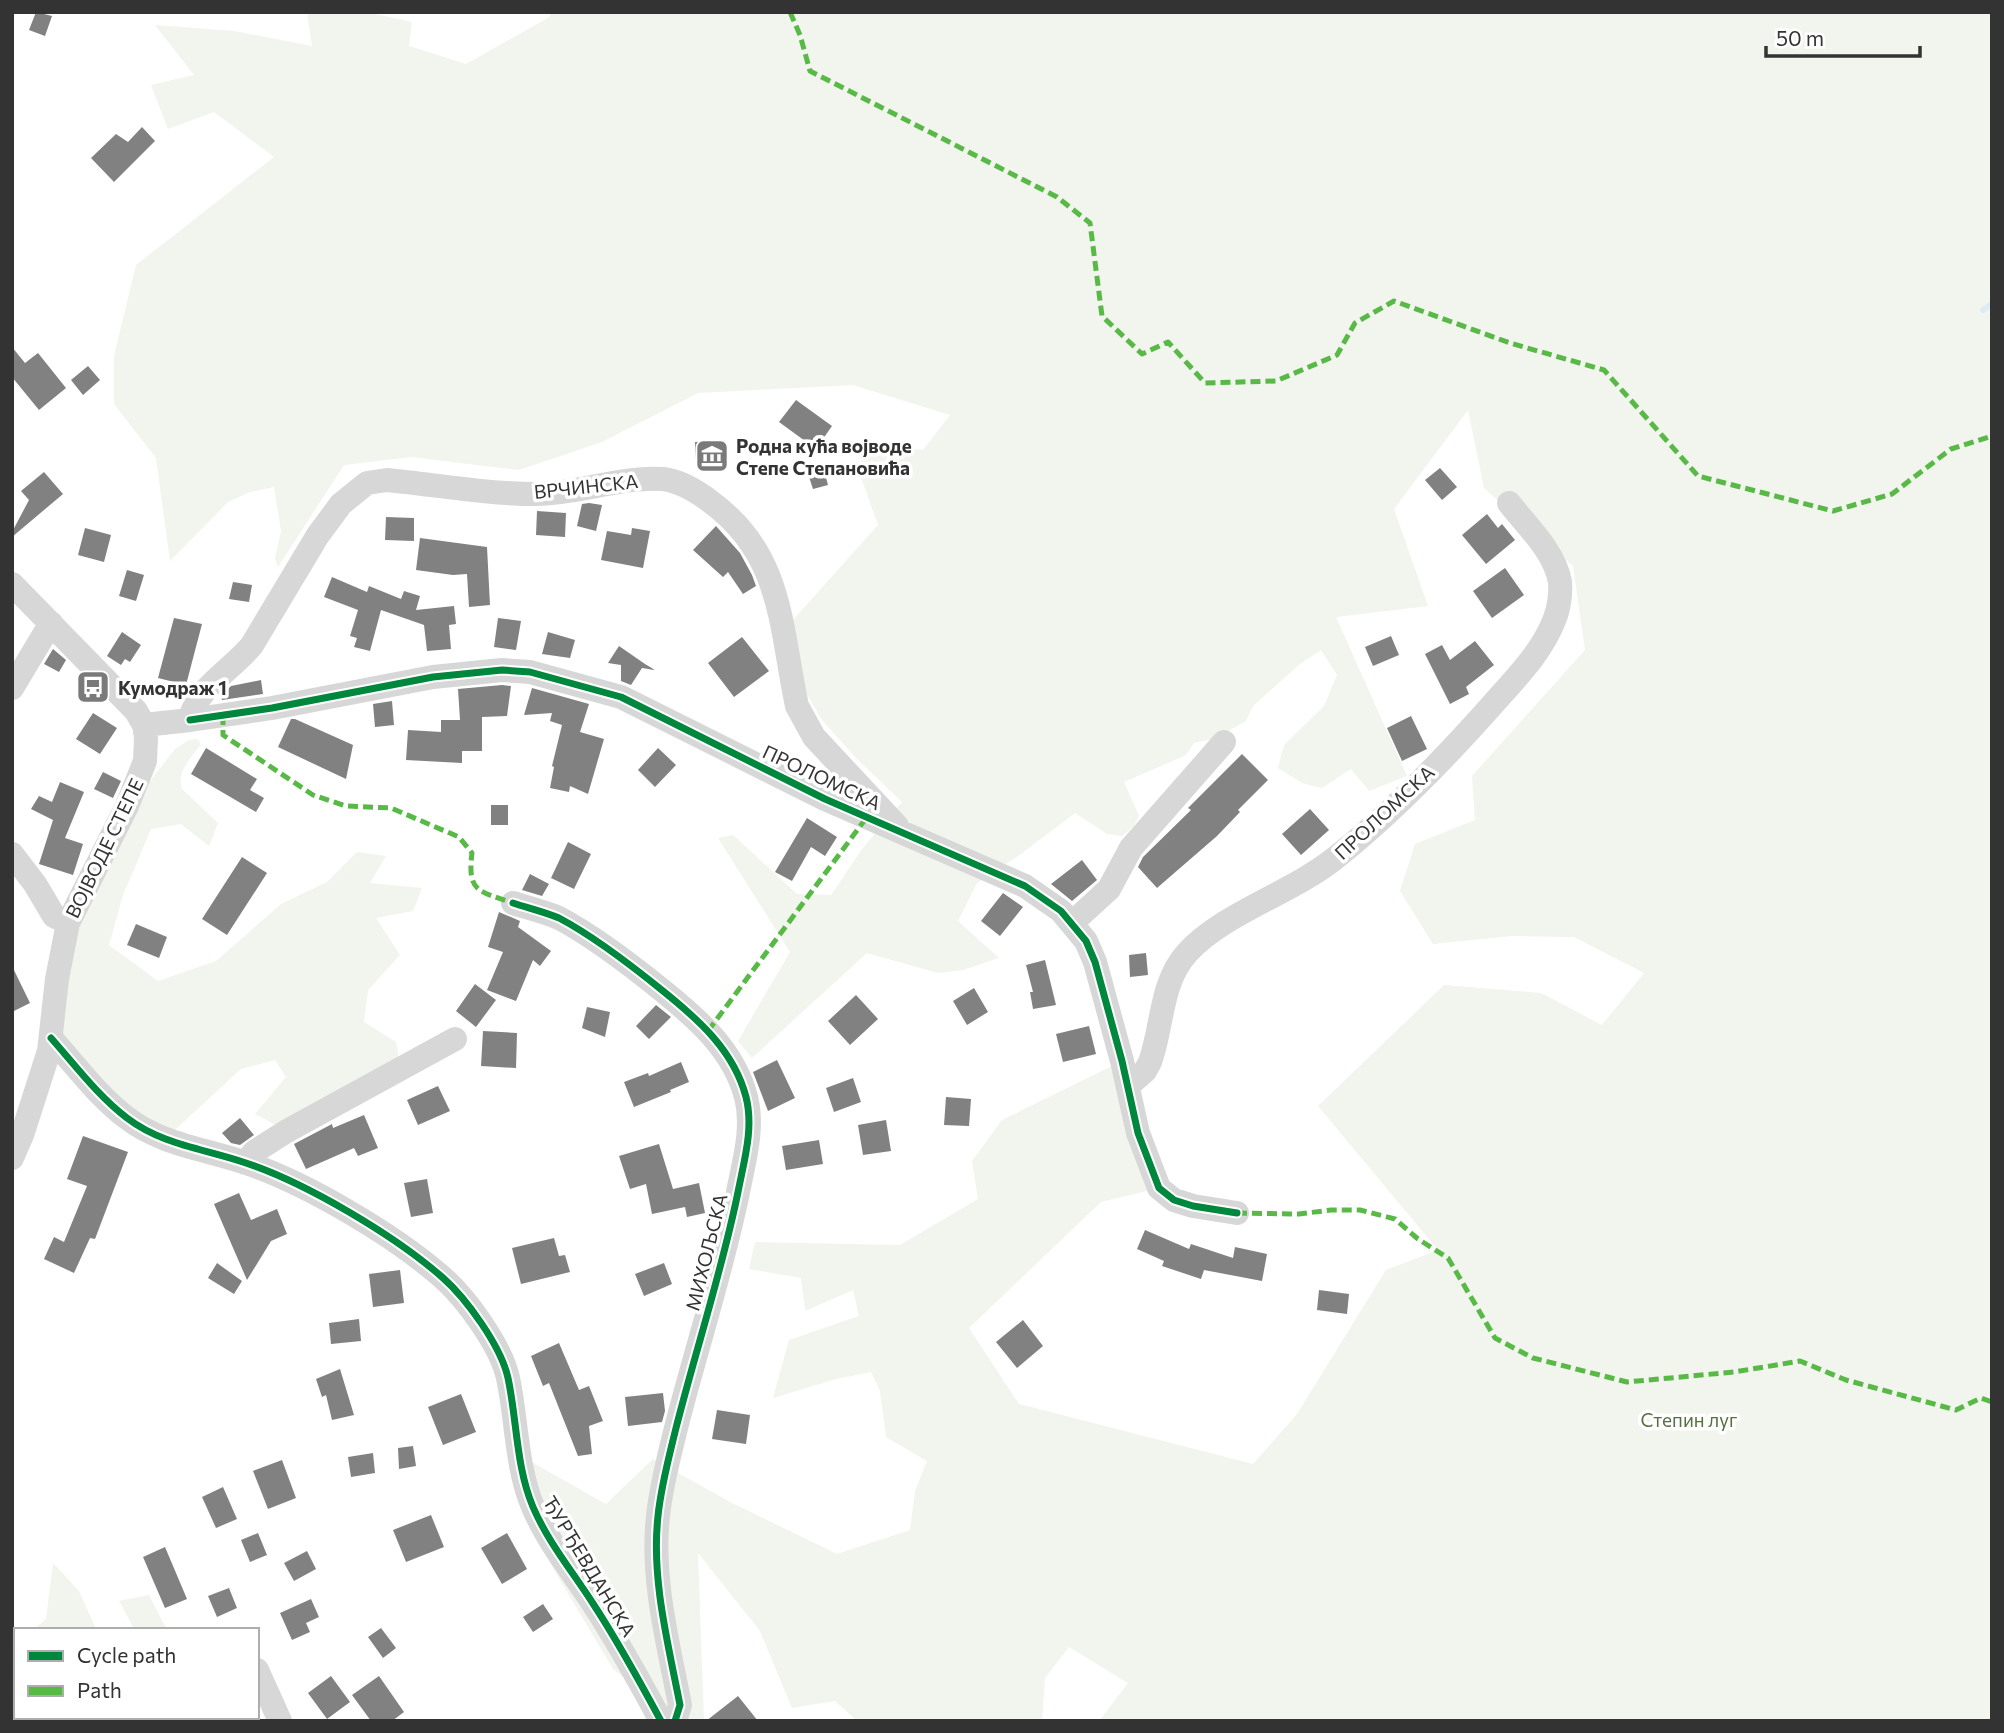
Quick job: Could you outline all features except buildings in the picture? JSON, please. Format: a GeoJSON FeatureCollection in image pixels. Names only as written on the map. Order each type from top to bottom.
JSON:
{"type":"FeatureCollection","features":[{"type":"Feature","properties":{"kind":"street","name":"ВРЧИНСКА"},"geometry":{"type":"LineString","coordinates":[[190,720],[197,699],[242,658],[252,645],[318,535],[341,504],[367,483],[387,480],[537,494],[667,480],[703,496],[744,531],[755,547],[773,584],[797,706],[803,720],[814,737],[902,831]]}},
{"type":"Feature","properties":{"kind":"street","name":"ПРОЛОМСКА"},"geometry":{"type":"LineString","coordinates":[[1129,1085],[1145,1071],[1150,1062],[1165,993],[1176,966],[1188,952],[1224,925],[1334,859],[1457,744],[1527,666],[1555,618],[1560,584],[1556,564],[1509,503]]}},
{"type":"Feature","properties":{"kind":"street"},"geometry":{"type":"LineString","coordinates":[[12,584],[129,703],[144,725],[190,720]]}},
{"type":"Feature","properties":{"kind":"street"},"geometry":{"type":"LineString","coordinates":[[12,688],[51,623]]}},
{"type":"Feature","properties":{"kind":"street","name":"ПРОЛОМСКА"},"geometry":{"type":"LineString","coordinates":[[190,720],[272,708],[433,677],[502,670],[530,673],[621,697],[825,799],[1025,887],[1054,905],[1086,941],[1095,962],[1129,1085],[1138,1133],[1159,1188],[1174,1200],[1183,1203],[1237,1213]]}},
{"type":"Feature","properties":{"kind":"street","name":"ВОЈВОДЕ СТЕПЕ"},"geometry":{"type":"LineString","coordinates":[[12,1158],[42,1075],[51,1038],[57,979],[68,923],[116,831],[138,780],[147,747],[144,725]]}},
{"type":"Feature","properties":{"kind":"street"},"geometry":{"type":"LineString","coordinates":[[1072,923],[1109,889],[1131,848],[1224,743]]}},
{"type":"Feature","properties":{"kind":"street"},"geometry":{"type":"LineString","coordinates":[[12,854],[35,884],[54,916],[68,923]]}},
{"type":"Feature","properties":{"kind":"street","name":"МИХОЉСКА"},"geometry":{"type":"LineString","coordinates":[[513,903],[565,922],[646,977],[688,1011],[733,1063],[746,1098],[749,1121],[746,1151],[733,1219],[682,1404],[657,1517],[661,1603],[680,1704],[675,1721]]}},
{"type":"Feature","properties":{"kind":"street","name":"ЂУРЂЕВДАНСКА"},"geometry":{"type":"LineString","coordinates":[[51,1038],[128,1119],[168,1140],[245,1163],[300,1186],[388,1238],[441,1277],[461,1297],[489,1338],[507,1373],[526,1487],[533,1507],[557,1550],[630,1663],[662,1721]]}},
{"type":"Feature","properties":{"kind":"street"},"geometry":{"type":"LineString","coordinates":[[245,1163],[254,1152],[287,1131],[456,1040]]}},
{"type":"Feature","properties":{"kind":"street"},"geometry":{"type":"LineString","coordinates":[[259,1674],[280,1721]]}},
{"type":"Feature","properties":{"kind":"green space","name":"Степин луг"},"geometry":{"type":"Polygon","coordinates":[[[307,12],[366,12],[412,22],[409,46],[466,64],[548,18],[552,12],[1992,12],[1992,1721],[1099,1721],[1128,1683],[1069,1647],[1045,1678],[1042,1721],[857,1721],[835,1701],[792,1708],[760,1631],[698,1553],[704,1721],[679,1721],[613,1669],[529,1528],[521,1456],[606,1504],[653,1459],[732,1503],[837,1554],[910,1530],[915,1491],[927,1461],[886,1437],[880,1391],[871,1372],[836,1379],[773,1398],[789,1340],[859,1316],[853,1290],[805,1311],[801,1278],[749,1269],[755,1242],[900,1245],[978,1199],[972,1161],[1002,1120],[1122,1061],[1159,1188],[1101,1202],[969,1328],[1019,1404],[1253,1464],[1297,1414],[1386,1270],[1438,1250],[1318,1106],[1444,985],[1541,993],[1602,1025],[1644,973],[1574,937],[1512,936],[1433,944],[1400,891],[1415,844],[1475,820],[1472,776],[1585,650],[1573,566],[1484,488],[1468,410],[1394,509],[1428,606],[1336,617],[1407,776],[1369,791],[1351,769],[1322,788],[1302,783],[1278,768],[1284,745],[1324,706],[1337,675],[1321,650],[1300,664],[1253,706],[1246,721],[1214,739],[1194,743],[1186,755],[1124,782],[1139,816],[1134,826],[1122,836],[1107,834],[1075,813],[977,883],[958,921],[999,958],[963,970],[938,973],[867,953],[752,1058],[738,1041],[790,952],[718,838],[733,835],[797,894],[831,895],[862,849],[902,802],[857,759],[822,720],[788,662],[783,631],[878,525],[858,469],[867,443],[923,450],[950,415],[853,385],[698,393],[602,442],[519,470],[411,457],[344,465],[278,567],[275,559],[281,531],[274,487],[250,492],[228,502],[170,561],[156,458],[114,404],[114,356],[136,265],[274,157],[214,112],[168,129],[151,85],[194,75],[155,25],[234,31],[312,46],[307,12]]]}},
{"type":"Feature","properties":{"kind":"green space"},"geometry":{"type":"Polygon","coordinates":[[[197,739],[201,744],[186,765],[181,783],[182,789],[218,823],[209,846],[181,824],[151,829],[123,895],[109,945],[158,981],[216,961],[281,904],[327,882],[357,852],[386,856],[370,883],[422,888],[413,911],[376,918],[400,955],[368,990],[364,1022],[396,1042],[401,1070],[287,1131],[255,1114],[286,1077],[275,1060],[241,1069],[165,1139],[128,1119],[61,1040],[64,980],[78,925],[140,794],[175,749],[189,740],[197,739]]]}},
{"type":"Feature","properties":{"kind":"green space"},"geometry":{"type":"Polygon","coordinates":[[[53,1563],[79,1591],[95,1627],[133,1627],[119,1601],[149,1595],[166,1628],[35,1628],[46,1619],[53,1563]]]}},
{"type":"Feature","properties":{"kind":"green space"},"geometry":{"type":"Polygon","coordinates":[[[14,1646],[14,1718],[12,1715],[14,1646]]]}},
{"type":"Feature","properties":{"kind":"green space"},"geometry":{"type":"Polygon","coordinates":[[[15,1719],[222,1721],[16,1721],[15,1719]]]}},
{"type":"Feature","properties":{"kind":"waterway"},"geometry":{"type":"LineString","coordinates":[[1983,310],[1992,304]]}},
{"type":"Feature","properties":{"kind":"marked path"},"geometry":{"type":"LineString","coordinates":[[790,12],[810,71],[1057,197],[1090,223],[1102,316],[1142,354],[1168,342],[1205,383],[1276,381],[1337,355],[1355,323],[1394,301],[1510,343],[1604,370],[1698,476],[1833,511],[1892,494],[1951,449],[1992,436]]}},
{"type":"Feature","properties":{"kind":"marked path"},"geometry":{"type":"LineString","coordinates":[[223,715],[223,735],[313,795],[346,806],[391,808],[459,837],[472,853],[472,876],[478,888],[513,903]]}},
{"type":"Feature","properties":{"kind":"marked path"},"geometry":{"type":"LineString","coordinates":[[708,1031],[867,817]]}},
{"type":"Feature","properties":{"kind":"marked path"},"geometry":{"type":"LineString","coordinates":[[1237,1213],[1299,1214],[1360,1210],[1395,1219],[1418,1239],[1448,1258],[1495,1338],[1533,1358],[1627,1382],[1734,1372],[1800,1361],[1846,1380],[1956,1410],[1981,1398],[1992,1402]]}},
{"type":"Feature","properties":{"kind":"cycle path"},"geometry":{"type":"LineString","coordinates":[[190,720],[272,708],[433,677],[502,670],[530,672],[621,697],[825,799],[1025,886],[1061,911],[1086,941],[1095,962],[1122,1061],[1138,1133],[1159,1188],[1174,1200],[1237,1213]]}},
{"type":"Feature","properties":{"kind":"cycle path"},"geometry":{"type":"LineString","coordinates":[[513,903],[559,918],[612,952],[676,1002],[702,1025],[724,1051],[746,1097],[749,1133],[738,1192],[676,1428],[658,1516],[656,1539],[659,1587],[680,1705],[675,1721]]}},
{"type":"Feature","properties":{"kind":"cycle path"},"geometry":{"type":"LineString","coordinates":[[51,1038],[106,1100],[141,1127],[169,1140],[270,1172],[322,1197],[400,1244],[442,1277],[461,1297],[481,1323],[504,1365],[523,1476],[539,1520],[610,1631],[661,1721]]}},
{"type":"Feature","properties":{"kind":"place","name":"Родна кућа војводе Степе Степановића"},"geometry":{"type":"Point","coordinates":[712,456]}},
{"type":"Feature","properties":{"kind":"place","name":"Кумодраж 1"},"geometry":{"type":"Point","coordinates":[93,687]}}]}
